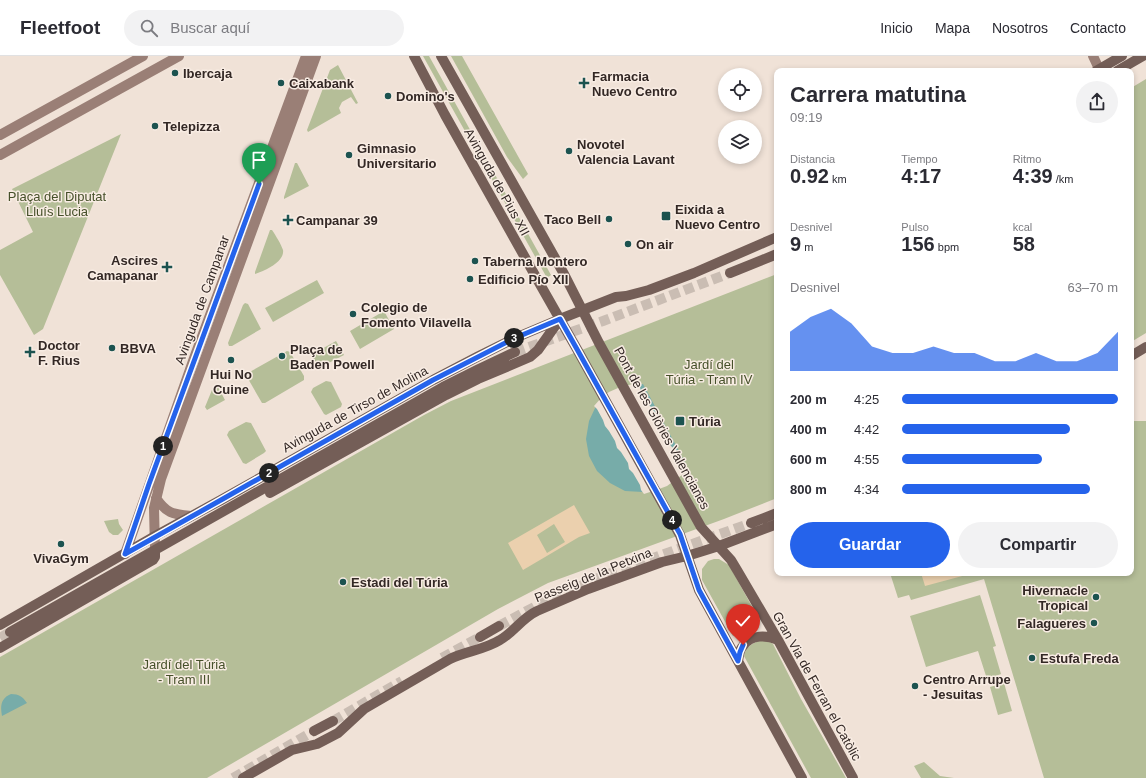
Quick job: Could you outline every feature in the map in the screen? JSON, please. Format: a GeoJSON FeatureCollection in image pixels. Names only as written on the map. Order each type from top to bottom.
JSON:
{"type":"FeatureCollection","features":[{"type":"Feature","properties":{"kind":"main road"},"geometry":{"type":"LineString","coordinates":[[0,135],[143,56]]}},
{"type":"Feature","properties":{"kind":"main road"},"geometry":{"type":"LineString","coordinates":[[0,155],[179,56]]}},
{"type":"Feature","properties":{"kind":"main road","name":"Avinguda de Campanar"},"geometry":{"type":"LineString","coordinates":[[125,554],[199,346],[306,56]]}},
{"type":"Feature","properties":{"kind":"main road","name":"Avinguda de Campanar"},"geometry":{"type":"LineString","coordinates":[[155,550],[154,508],[161,479],[316,56]]}},
{"type":"Feature","properties":{"kind":"main road","name":"Avinguda de Pius XII"},"geometry":{"type":"LineString","coordinates":[[414,56],[449,122],[680,534],[688,556]]}},
{"type":"Feature","properties":{"kind":"main road","name":"Avinguda de Pius XII"},"geometry":{"type":"LineString","coordinates":[[440,56],[564,274],[599,343]]}},
{"type":"Feature","properties":{"kind":"main road"},"geometry":{"type":"LineString","coordinates":[[1093,56],[1098,68]]}},
{"type":"Feature","properties":{"kind":"main road"},"geometry":{"type":"LineString","coordinates":[[1102,68],[1122,56]]}},
{"type":"Feature","properties":{"kind":"main road"},"geometry":{"type":"LineString","coordinates":[[1122,68],[1143,56]]}},
{"type":"Feature","properties":{"kind":"main road","name":"Avinguda de Tirso de Molina"},"geometry":{"type":"LineString","coordinates":[[0,625],[155,536],[439,377],[515,338],[616,297],[635,294],[694,273],[774,238]]}},
{"type":"Feature","properties":{"kind":"main road"},"geometry":{"type":"LineString","coordinates":[[730,273],[774,255]]}},
{"type":"Feature","properties":{"kind":"main road"},"geometry":{"type":"LineString","coordinates":[[220,512],[265,495],[446,395],[478,379],[526,359],[538,350],[560,319]]}},
{"type":"Feature","properties":{"kind":"main road","name":"Pont de les Glòries Valencianes"},"geometry":{"type":"LineString","coordinates":[[599,343],[701,527],[719,546]]}},
{"type":"Feature","properties":{"kind":"main road"},"geometry":{"type":"LineString","coordinates":[[1134,354],[1146,347]]}},
{"type":"Feature","properties":{"kind":"main road","name":"Avinguda de Tirso de Molina"},"geometry":{"type":"LineString","coordinates":[[10,632],[443,387],[515,352]]}},
{"type":"Feature","properties":{"kind":"main road"},"geometry":{"type":"LineString","coordinates":[[221,500],[357,435]]}},
{"type":"Feature","properties":{"kind":"main road"},"geometry":{"type":"LineString","coordinates":[[156,498],[162,507],[168,512],[178,515],[191,516]]}},
{"type":"Feature","properties":{"kind":"main road"},"geometry":{"type":"LineString","coordinates":[[751,523],[774,514]]}},
{"type":"Feature","properties":{"kind":"main road","name":"Passeig de la Petxina"},"geometry":{"type":"LineString","coordinates":[[243,778],[292,750],[318,744],[338,733],[364,709],[450,659],[499,641],[507,636],[530,614],[536,611],[588,589],[662,562],[688,556],[719,546],[774,525]]}},
{"type":"Feature","properties":{"kind":"main road","name":"Gran Via de Ferran el Catòlic"},"geometry":{"type":"LineString","coordinates":[[719,546],[731,560],[778,640],[853,778]]}},
{"type":"Feature","properties":{"kind":"main road"},"geometry":{"type":"LineString","coordinates":[[0,648],[153,560],[155,557],[155,550]]}},
{"type":"Feature","properties":{"kind":"main road"},"geometry":{"type":"LineString","coordinates":[[688,556],[699,590],[802,778]]}},
{"type":"Feature","properties":{"kind":"main road"},"geometry":{"type":"LineString","coordinates":[[480,637],[499,626]]}},
{"type":"Feature","properties":{"kind":"main road"},"geometry":{"type":"LineString","coordinates":[[738,661],[743,645],[752,639],[764,636],[778,640]]}},
{"type":"Feature","properties":{"kind":"main road"},"geometry":{"type":"LineString","coordinates":[[314,731],[333,721]]}},
{"type":"Feature","properties":{"kind":"green space"},"geometry":{"type":"Polygon","coordinates":[[[423,56],[429,56],[551,275],[547,278],[423,56]]]}},
{"type":"Feature","properties":{"kind":"green space"},"geometry":{"type":"Polygon","coordinates":[[[451,56],[462,56],[528,174],[523,179],[507,157],[451,56]]]}},
{"type":"Feature","properties":{"kind":"green space"},"geometry":{"type":"Polygon","coordinates":[[[338,65],[358,103],[356,104],[351,97],[342,102],[339,108],[341,113],[308,132],[307,130],[330,70],[338,65]]]}},
{"type":"Feature","properties":{"kind":"green space"},"geometry":{"type":"Polygon","coordinates":[[[1146,79],[1146,333],[1134,340],[1134,86],[1146,79]]]}},
{"type":"Feature","properties":{"kind":"green space","name":"Plaça del Diputat Lluís Lucia"},"geometry":{"type":"Polygon","coordinates":[[[121,134],[43,329],[34,335],[0,275],[0,250],[33,232],[12,189],[121,134]]]}},
{"type":"Feature","properties":{"kind":"green space"},"geometry":{"type":"Polygon","coordinates":[[[295,163],[297,163],[309,186],[284,199],[284,197],[295,163]]]}},
{"type":"Feature","properties":{"kind":"green space"},"geometry":{"type":"Polygon","coordinates":[[[270,230],[272,230],[280,243],[283,254],[281,258],[273,265],[255,274],[255,272],[270,230]]]}},
{"type":"Feature","properties":{"kind":"green space","name":"Jardí del Túria - Tram III"},"geometry":{"type":"Polygon","coordinates":[[[774,275],[774,499],[548,583],[498,609],[207,778],[0,778],[0,657],[451,401],[774,275]]]}},
{"type":"Feature","properties":{"kind":"green space"},"geometry":{"type":"Polygon","coordinates":[[[317,280],[324,293],[273,322],[265,308],[317,280]]]}},
{"type":"Feature","properties":{"kind":"green space"},"geometry":{"type":"Polygon","coordinates":[[[245,303],[248,304],[261,329],[232,346],[229,346],[228,343],[245,303]]]}},
{"type":"Feature","properties":{"kind":"green space"},"geometry":{"type":"Polygon","coordinates":[[[384,311],[394,329],[360,349],[350,331],[384,311]]]}},
{"type":"Feature","properties":{"kind":"green space"},"geometry":{"type":"Polygon","coordinates":[[[336,341],[344,355],[319,368],[311,355],[336,341]]]}},
{"type":"Feature","properties":{"kind":"green space"},"geometry":{"type":"Polygon","coordinates":[[[287,351],[290,352],[304,376],[304,380],[265,403],[262,403],[246,374],[287,351]]]}},
{"type":"Feature","properties":{"kind":"green space"},"geometry":{"type":"Polygon","coordinates":[[[326,381],[331,382],[342,404],[341,407],[326,415],[311,392],[313,388],[326,381]]]}},
{"type":"Feature","properties":{"kind":"green space"},"geometry":{"type":"Polygon","coordinates":[[[214,385],[217,385],[225,400],[207,410],[205,407],[214,385]]]}},
{"type":"Feature","properties":{"kind":"green space"},"geometry":{"type":"Polygon","coordinates":[[[1134,421],[1146,421],[1146,778],[1044,778],[984,579],[911,600],[909,595],[898,598],[891,576],[1134,576],[1134,421]]]}},
{"type":"Feature","properties":{"kind":"green space"},"geometry":{"type":"Polygon","coordinates":[[[246,422],[251,423],[266,451],[246,464],[243,463],[227,435],[229,431],[246,422]]]}},
{"type":"Feature","properties":{"kind":"green space"},"geometry":{"type":"Polygon","coordinates":[[[118,519],[123,530],[118,535],[113,535],[109,532],[104,521],[118,519]]]}},
{"type":"Feature","properties":{"kind":"green space"},"geometry":{"type":"Polygon","coordinates":[[[719,559],[729,565],[760,621],[733,636],[702,580],[702,569],[708,561],[719,559]]]}},
{"type":"Feature","properties":{"kind":"green space"},"geometry":{"type":"Polygon","coordinates":[[[980,595],[996,646],[993,647],[1001,674],[987,679],[978,651],[926,667],[910,616],[980,595]]]}},
{"type":"Feature","properties":{"kind":"green space"},"geometry":{"type":"Polygon","coordinates":[[[761,640],[773,644],[801,699],[846,778],[811,778],[744,656],[746,650],[752,644],[761,640]]]}},
{"type":"Feature","properties":{"kind":"green space"},"geometry":{"type":"Polygon","coordinates":[[[1004,683],[1012,711],[998,715],[990,687],[1004,683]]]}},
{"type":"Feature","properties":{"kind":"green space"},"geometry":{"type":"Polygon","coordinates":[[[924,762],[940,776],[954,778],[921,778],[914,766],[924,762]]]}},
{"type":"Feature","properties":{"kind":"sand"},"geometry":{"type":"Polygon","coordinates":[[[574,505],[590,533],[579,537],[523,570],[508,543],[574,505]],[[554,524],[537,535],[547,553],[565,542],[554,524]]]}},
{"type":"Feature","properties":{"kind":"sand"},"geometry":{"type":"Polygon","coordinates":[[[922,576],[962,576],[925,586],[922,576]]]}},
{"type":"Feature","properties":{"kind":"water"},"geometry":{"type":"Polygon","coordinates":[[[643,384],[687,466],[681,473],[643,492],[625,491],[610,483],[597,471],[589,456],[586,439],[589,421],[596,406],[636,385],[643,384]]]}},
{"type":"Feature","properties":{"kind":"water"},"geometry":{"type":"Polygon","coordinates":[[[11,694],[20,696],[27,703],[2,716],[1,709],[3,700],[11,694]]]}},
{"type":"Feature","properties":{"kind":"pier"},"geometry":{"type":"Polygon","coordinates":[[[636,383],[640,387],[641,393],[652,408],[660,425],[664,429],[665,436],[686,470],[682,475],[667,486],[644,494],[633,473],[629,469],[628,463],[617,448],[615,441],[594,406],[609,392],[636,383]]]}},
{"type":"Feature","properties":{"kind":"tunnel"},"geometry":{"type":"LineString","coordinates":[[515,352],[603,321],[730,273]]}},
{"type":"Feature","properties":{"kind":"tunnel"},"geometry":{"type":"LineString","coordinates":[[499,626],[538,605],[600,577],[751,523]]}},
{"type":"Feature","properties":{"kind":"tunnel"},"geometry":{"type":"LineString","coordinates":[[0,638],[10,632]]}},
{"type":"Feature","properties":{"kind":"tunnel"},"geometry":{"type":"LineString","coordinates":[[442,658],[480,637]]}},
{"type":"Feature","properties":{"kind":"tunnel"},"geometry":{"type":"LineString","coordinates":[[333,721],[402,681]]}},
{"type":"Feature","properties":{"kind":"tunnel"},"geometry":{"type":"LineString","coordinates":[[233,778],[314,731]]}},
{"type":"Feature","properties":{"kind":"place","name":"Ibercaja"},"geometry":{"type":"Point","coordinates":[175,73]}},
{"type":"Feature","properties":{"kind":"place","name":"Caixabank"},"geometry":{"type":"Point","coordinates":[281,83]}},
{"type":"Feature","properties":{"kind":"place","name":"Farmacia Nuevo Centro"},"geometry":{"type":"Point","coordinates":[584,83]}},
{"type":"Feature","properties":{"kind":"place","name":"Domino's"},"geometry":{"type":"Point","coordinates":[388,96]}},
{"type":"Feature","properties":{"kind":"place","name":"Telepizza"},"geometry":{"type":"Point","coordinates":[155,126]}},
{"type":"Feature","properties":{"kind":"place","name":"Novotel Valencia Lavant"},"geometry":{"type":"Point","coordinates":[569,151]}},
{"type":"Feature","properties":{"kind":"place","name":"Gimnasio Universitario"},"geometry":{"type":"Point","coordinates":[349,155]}},
{"type":"Feature","properties":{"kind":"place","name":"Eixida a Nuevo Centro"},"geometry":{"type":"Point","coordinates":[666,216]}},
{"type":"Feature","properties":{"kind":"place","name":"Taco Bell"},"geometry":{"type":"Point","coordinates":[609,219]}},
{"type":"Feature","properties":{"kind":"place","name":"Campanar 39"},"geometry":{"type":"Point","coordinates":[288,220]}},
{"type":"Feature","properties":{"kind":"place","name":"On air"},"geometry":{"type":"Point","coordinates":[628,244]}},
{"type":"Feature","properties":{"kind":"place","name":"Taberna Montero"},"geometry":{"type":"Point","coordinates":[475,261]}},
{"type":"Feature","properties":{"kind":"place","name":"Ascires Camapanar"},"geometry":{"type":"Point","coordinates":[167,267]}},
{"type":"Feature","properties":{"kind":"place","name":"Edificio Pío XII"},"geometry":{"type":"Point","coordinates":[470,279]}},
{"type":"Feature","properties":{"kind":"place","name":"Colegio de Fomento Vilavella"},"geometry":{"type":"Point","coordinates":[353,314]}},
{"type":"Feature","properties":{"kind":"place","name":"BBVA"},"geometry":{"type":"Point","coordinates":[112,348]}},
{"type":"Feature","properties":{"kind":"place","name":"Doctor F. Rius"},"geometry":{"type":"Point","coordinates":[30,352]}},
{"type":"Feature","properties":{"kind":"place","name":"Plaça de Baden Powell"},"geometry":{"type":"Point","coordinates":[282,356]}},
{"type":"Feature","properties":{"kind":"place","name":"Hui No Cuine"},"geometry":{"type":"Point","coordinates":[231,360]}},
{"type":"Feature","properties":{"kind":"place","name":"Túria"},"geometry":{"type":"Point","coordinates":[680,421]}},
{"type":"Feature","properties":{"kind":"place","name":"VivaGym"},"geometry":{"type":"Point","coordinates":[61,544]}},
{"type":"Feature","properties":{"kind":"place","name":"Estadi del Túria"},"geometry":{"type":"Point","coordinates":[343,582]}},
{"type":"Feature","properties":{"kind":"place","name":"Hivernacle Tropical"},"geometry":{"type":"Point","coordinates":[1096,597]}},
{"type":"Feature","properties":{"kind":"place","name":"Falagueres"},"geometry":{"type":"Point","coordinates":[1094,623]}},
{"type":"Feature","properties":{"kind":"place","name":"Estufa Freda"},"geometry":{"type":"Point","coordinates":[1032,658]}},
{"type":"Feature","properties":{"kind":"place","name":"Centro Arrupe - Jesuitas"},"geometry":{"type":"Point","coordinates":[915,686]}},
{"type":"Feature","properties":{"kind":"route"},"geometry":{"type":"LineString","coordinates":[[259,184],[149,484],[125,554],[433,380],[515,338],[560,319],[680,534],[699,590],[738,661],[743,645]]}},
{"type":"Feature","properties":{"kind":"park label","name":"Jardí del Túria - Tram IV"},"geometry":{"type":"Point","coordinates":[709,372]}}]}
